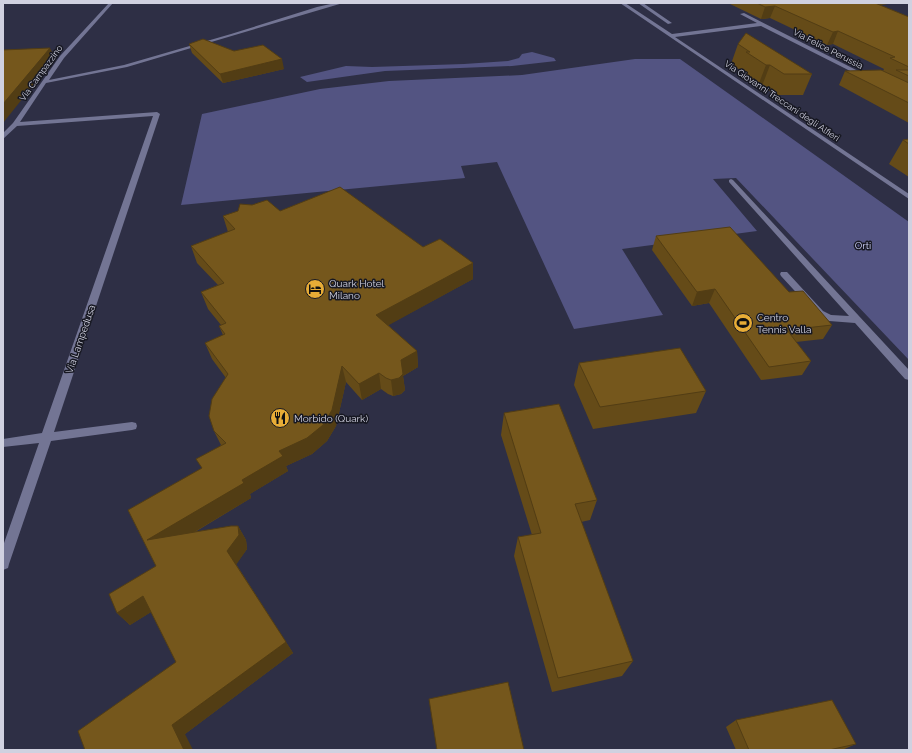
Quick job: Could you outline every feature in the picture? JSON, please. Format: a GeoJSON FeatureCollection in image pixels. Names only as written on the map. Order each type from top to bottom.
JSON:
{"type":"FeatureCollection","features":[{"type":"Feature","properties":{"kind":"street","name":"Via Campazzino"},"geometry":{"type":"LineString","coordinates":[[3,137],[46,82],[62,57],[111,3]]}},
{"type":"Feature","properties":{"kind":"street"},"geometry":{"type":"LineString","coordinates":[[46,82],[125,66],[233,35],[319,8],[341,3]]}},
{"type":"Feature","properties":{"kind":"street","name":"Via Giovanni Treccani degli Alfieri"},"geometry":{"type":"LineString","coordinates":[[622,3],[909,197]]}},
{"type":"Feature","properties":{"kind":"street"},"geometry":{"type":"LineString","coordinates":[[640,3],[670,23]]}},
{"type":"Feature","properties":{"kind":"street","name":"Via Felice Perussia"},"geometry":{"type":"LineString","coordinates":[[742,14],[874,81]]}},
{"type":"Feature","properties":{"kind":"street"},"geometry":{"type":"LineString","coordinates":[[645,19],[661,17]]}},
{"type":"Feature","properties":{"kind":"street"},"geometry":{"type":"LineString","coordinates":[[671,36],[762,24]]}},
{"type":"Feature","properties":{"kind":"street","name":"Via Lampedusa"},"geometry":{"type":"LineString","coordinates":[[3,564],[157,114],[14,124]]}},
{"type":"Feature","properties":{"kind":"street"},"geometry":{"type":"LineString","coordinates":[[731,181],[909,376]]}},
{"type":"Feature","properties":{"kind":"street"},"geometry":{"type":"LineString","coordinates":[[784,274],[820,313],[829,318],[858,320]]}},
{"type":"Feature","properties":{"kind":"street"},"geometry":{"type":"LineString","coordinates":[[3,443],[46,436],[132,426]]}},
{"type":"Feature","properties":{"kind":"green space"},"geometry":{"type":"Polygon","coordinates":[[[532,52],[554,58],[556,61],[512,66],[385,71],[307,82],[300,77],[346,66],[372,67],[508,61],[519,58],[522,54],[532,52]]]}},
{"type":"Feature","properties":{"kind":"green space","name":"Orti"},"geometry":{"type":"Polygon","coordinates":[[[635,59],[680,59],[909,222],[909,360],[736,178],[713,179],[757,231],[622,249],[663,315],[574,329],[497,162],[461,166],[465,178],[181,205],[202,114],[320,89],[389,81],[522,75],[635,59]]]}},
{"type":"Feature","properties":{"kind":"building"},"geometry":{"type":"Polygon","coordinates":[[[757,3],[875,3],[909,17],[909,67],[890,58],[895,57],[838,31],[833,32],[775,6],[765,7],[757,3]]]}},
{"type":"Feature","properties":{"kind":"building"},"geometry":{"type":"Polygon","coordinates":[[[746,33],[812,74],[784,74],[770,65],[766,65],[746,52],[750,52],[738,44],[746,33]]]}},
{"type":"Feature","properties":{"kind":"building"},"geometry":{"type":"Polygon","coordinates":[[[203,39],[234,51],[263,45],[282,59],[220,74],[189,44],[203,39]]]}},
{"type":"Feature","properties":{"kind":"building"},"geometry":{"type":"Polygon","coordinates":[[[50,48],[3,104],[3,50],[50,48]]]}},
{"type":"Feature","properties":{"kind":"building"},"geometry":{"type":"Polygon","coordinates":[[[881,70],[909,83],[909,103],[845,71],[881,70]]]}},
{"type":"Feature","properties":{"kind":"building"},"geometry":{"type":"Polygon","coordinates":[[[896,70],[909,70],[909,76],[896,70]]]}},
{"type":"Feature","properties":{"kind":"building"},"geometry":{"type":"Polygon","coordinates":[[[909,139],[909,144],[903,140],[909,139]]]}},
{"type":"Feature","properties":{"kind":"building"},"geometry":{"type":"Polygon","coordinates":[[[340,187],[423,247],[440,239],[473,263],[376,315],[417,351],[401,360],[403,374],[399,378],[391,380],[379,373],[359,384],[342,366],[332,410],[323,425],[307,438],[279,451],[283,456],[242,480],[244,483],[147,540],[238,526],[239,535],[227,551],[286,642],[172,725],[184,750],[85,750],[78,731],[176,662],[143,596],[117,613],[109,594],[156,566],[128,510],[202,468],[196,459],[226,443],[214,431],[209,416],[212,399],[228,374],[205,343],[225,334],[219,326],[226,323],[201,292],[224,283],[191,246],[235,229],[223,216],[238,211],[240,204],[252,205],[267,200],[280,211],[340,187]]]}},
{"type":"Feature","properties":{"kind":"building"},"geometry":{"type":"Polygon","coordinates":[[[730,227],[789,292],[803,291],[832,325],[787,330],[811,361],[769,367],[715,289],[697,292],[656,236],[730,227]]]}},
{"type":"Feature","properties":{"kind":"building"},"geometry":{"type":"Polygon","coordinates":[[[680,348],[706,391],[600,407],[579,363],[680,348]]]}},
{"type":"Feature","properties":{"kind":"building"},"geometry":{"type":"Polygon","coordinates":[[[559,404],[597,500],[575,504],[633,661],[558,678],[518,537],[541,533],[504,413],[559,404]]]}},
{"type":"Feature","properties":{"kind":"building"},"geometry":{"type":"Polygon","coordinates":[[[508,682],[524,750],[437,750],[429,699],[508,682]]]}},
{"type":"Feature","properties":{"kind":"building"},"geometry":{"type":"Polygon","coordinates":[[[832,700],[856,744],[829,750],[749,750],[736,720],[832,700]]]}},
{"type":"Feature","properties":{"kind":"place","name":"Quark Hotel Milano"},"geometry":{"type":"Point","coordinates":[315,289]}},
{"type":"Feature","properties":{"kind":"place","name":"Centro Tennis Valla"},"geometry":{"type":"Point","coordinates":[743,323]}},
{"type":"Feature","properties":{"kind":"place","name":"Morbido (Quark)"},"geometry":{"type":"Point","coordinates":[280,418]}}]}
